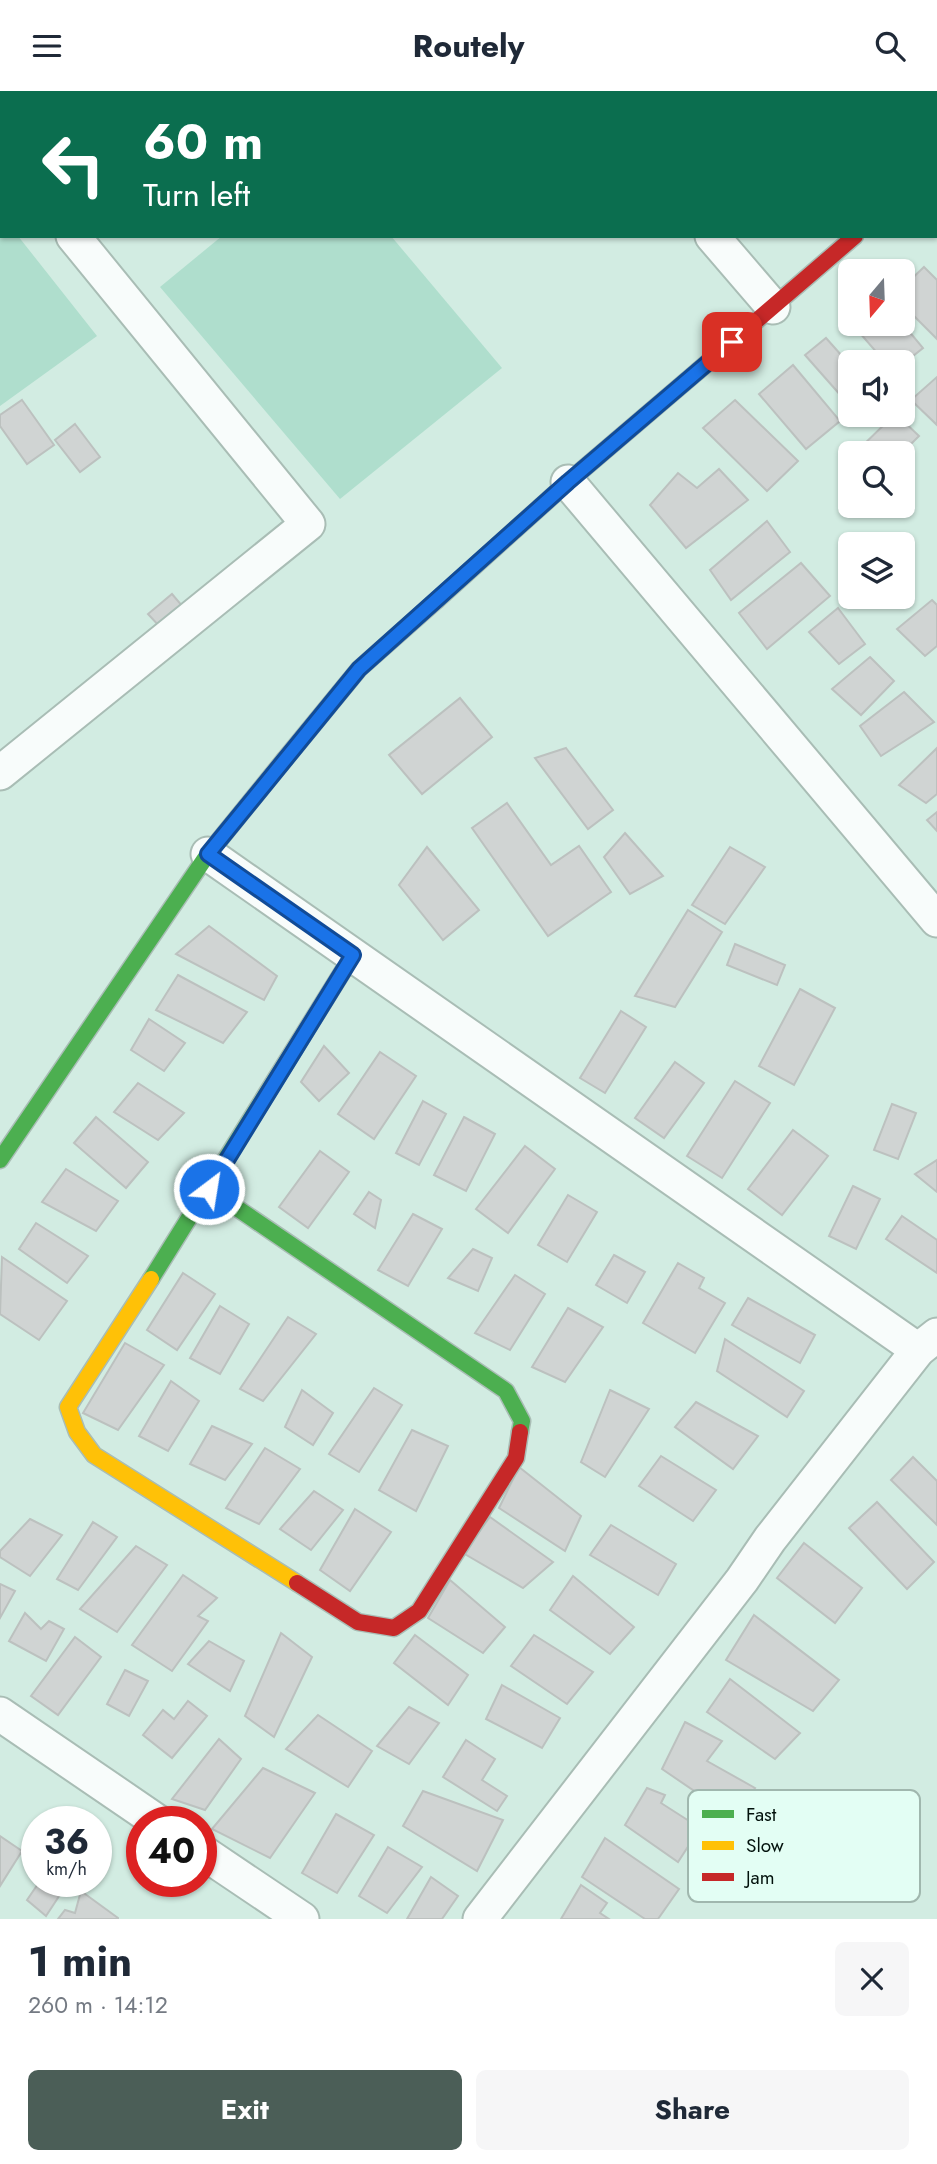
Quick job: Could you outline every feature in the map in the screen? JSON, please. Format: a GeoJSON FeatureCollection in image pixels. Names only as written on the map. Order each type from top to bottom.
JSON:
{"type":"FeatureCollection","features":[{"type":"Feature","properties":{"kind":"street"},"geometry":{"type":"LineString","coordinates":[[0,773],[308,524],[75,238]]}},
{"type":"Feature","properties":{"kind":"street"},"geometry":{"type":"LineString","coordinates":[[714,238],[772,307]]}},
{"type":"Feature","properties":{"kind":"street"},"geometry":{"type":"LineString","coordinates":[[0,1160],[208,854],[359,669],[568,482],[853,238]]}},
{"type":"Feature","properties":{"kind":"street"},"geometry":{"type":"LineString","coordinates":[[568,482],[937,920]]}},
{"type":"Feature","properties":{"kind":"street"},"geometry":{"type":"LineString","coordinates":[[208,854],[928,1343],[770,1539],[743,1580],[480,1919]]}},
{"type":"Feature","properties":{"kind":"street"},"geometry":{"type":"LineString","coordinates":[[209,1189],[506,1391],[522,1421],[516,1458],[419,1611],[394,1628],[358,1622],[94,1455],[77,1432],[68,1407],[209,1189],[353,955]]}},
{"type":"Feature","properties":{"kind":"street"},"geometry":{"type":"LineString","coordinates":[[0,1714],[135,1806]]}},
{"type":"Feature","properties":{"kind":"street"},"geometry":{"type":"LineString","coordinates":[[217,1862],[302,1919]]}},
{"type":"Feature","properties":{"kind":"green space"},"geometry":{"type":"Polygon","coordinates":[[[0,238],[20,238],[97,336],[0,406],[0,238]]]}},
{"type":"Feature","properties":{"kind":"green space"},"geometry":{"type":"Polygon","coordinates":[[[220,238],[393,238],[502,368],[340,499],[160,287],[220,238]]]}},
{"type":"Feature","properties":{"kind":"building"},"geometry":{"type":"Polygon","coordinates":[[[924,267],[937,280],[937,339],[915,317],[915,276],[924,267]]]}},
{"type":"Feature","properties":{"kind":"building"},"geometry":{"type":"Polygon","coordinates":[[[862,336],[913,336],[923,348],[915,354],[915,350],[875,350],[862,336]]]}},
{"type":"Feature","properties":{"kind":"building"},"geometry":{"type":"Polygon","coordinates":[[[826,338],[838,352],[838,392],[805,355],[826,338]]]}},
{"type":"Feature","properties":{"kind":"building"},"geometry":{"type":"Polygon","coordinates":[[[793,365],[838,419],[838,423],[806,449],[759,394],[793,365]]]}},
{"type":"Feature","properties":{"kind":"building"},"geometry":{"type":"Polygon","coordinates":[[[937,377],[937,425],[915,404],[915,396],[937,377]]]}},
{"type":"Feature","properties":{"kind":"building"},"geometry":{"type":"Polygon","coordinates":[[[22,400],[54,445],[27,464],[0,426],[0,415],[22,400]]]}},
{"type":"Feature","properties":{"kind":"building"},"geometry":{"type":"Polygon","coordinates":[[[735,400],[798,461],[767,491],[703,428],[735,400]]]}},
{"type":"Feature","properties":{"kind":"building"},"geometry":{"type":"Polygon","coordinates":[[[75,424],[100,457],[80,472],[55,440],[75,424]]]}},
{"type":"Feature","properties":{"kind":"building"},"geometry":{"type":"Polygon","coordinates":[[[882,427],[910,427],[919,436],[914,441],[867,441],[882,427]]]}},
{"type":"Feature","properties":{"kind":"building"},"geometry":{"type":"Polygon","coordinates":[[[719,469],[748,500],[686,548],[650,505],[678,473],[697,488],[719,469]]]}},
{"type":"Feature","properties":{"kind":"building"},"geometry":{"type":"Polygon","coordinates":[[[767,521],[790,552],[731,600],[710,570],[767,521]]]}},
{"type":"Feature","properties":{"kind":"building"},"geometry":{"type":"Polygon","coordinates":[[[801,563],[830,596],[767,649],[739,613],[801,563]]]}},
{"type":"Feature","properties":{"kind":"building"},"geometry":{"type":"Polygon","coordinates":[[[172,594],[184,608],[160,627],[148,614],[172,594]]]}},
{"type":"Feature","properties":{"kind":"building"},"geometry":{"type":"Polygon","coordinates":[[[932,600],[937,605],[937,646],[925,656],[897,629],[932,600]]]}},
{"type":"Feature","properties":{"kind":"building"},"geometry":{"type":"Polygon","coordinates":[[[838,608],[865,644],[839,664],[809,632],[838,608]]]}},
{"type":"Feature","properties":{"kind":"building"},"geometry":{"type":"Polygon","coordinates":[[[870,657],[894,681],[861,715],[832,689],[870,657]]]}},
{"type":"Feature","properties":{"kind":"building"},"geometry":{"type":"Polygon","coordinates":[[[904,692],[934,722],[881,756],[860,726],[904,692]]]}},
{"type":"Feature","properties":{"kind":"building"},"geometry":{"type":"Polygon","coordinates":[[[460,698],[492,737],[422,794],[389,755],[460,698]]]}},
{"type":"Feature","properties":{"kind":"building"},"geometry":{"type":"Polygon","coordinates":[[[566,748],[613,810],[588,829],[535,758],[566,748]]]}},
{"type":"Feature","properties":{"kind":"building"},"geometry":{"type":"Polygon","coordinates":[[[937,748],[937,794],[926,803],[899,785],[937,748]]]}},
{"type":"Feature","properties":{"kind":"building"},"geometry":{"type":"Polygon","coordinates":[[[507,803],[551,865],[579,846],[611,892],[548,936],[472,828],[507,803]]]}},
{"type":"Feature","properties":{"kind":"building"},"geometry":{"type":"Polygon","coordinates":[[[937,812],[937,831],[927,820],[937,812]]]}},
{"type":"Feature","properties":{"kind":"building"},"geometry":{"type":"Polygon","coordinates":[[[625,833],[663,876],[630,894],[604,857],[625,833]]]}},
{"type":"Feature","properties":{"kind":"building"},"geometry":{"type":"Polygon","coordinates":[[[427,847],[479,910],[443,940],[399,885],[427,847]]]}},
{"type":"Feature","properties":{"kind":"building"},"geometry":{"type":"Polygon","coordinates":[[[730,847],[765,867],[725,924],[692,905],[730,847]]]}},
{"type":"Feature","properties":{"kind":"building"},"geometry":{"type":"Polygon","coordinates":[[[688,910],[722,932],[675,1007],[635,996],[688,910]]]}},
{"type":"Feature","properties":{"kind":"building"},"geometry":{"type":"Polygon","coordinates":[[[209,926],[277,976],[264,1000],[176,954],[209,926]]]}},
{"type":"Feature","properties":{"kind":"building"},"geometry":{"type":"Polygon","coordinates":[[[735,944],[785,965],[777,985],[727,965],[735,944]]]}},
{"type":"Feature","properties":{"kind":"building"},"geometry":{"type":"Polygon","coordinates":[[[178,975],[247,1012],[223,1043],[156,1010],[178,975]]]}},
{"type":"Feature","properties":{"kind":"building"},"geometry":{"type":"Polygon","coordinates":[[[800,989],[835,1008],[794,1085],[759,1066],[800,989]]]}},
{"type":"Feature","properties":{"kind":"building"},"geometry":{"type":"Polygon","coordinates":[[[621,1011],[646,1027],[605,1093],[580,1078],[621,1011]]]}},
{"type":"Feature","properties":{"kind":"building"},"geometry":{"type":"Polygon","coordinates":[[[149,1019],[185,1043],[164,1071],[131,1050],[149,1019]]]}},
{"type":"Feature","properties":{"kind":"building"},"geometry":{"type":"Polygon","coordinates":[[[324,1046],[349,1073],[319,1101],[301,1082],[324,1046]]]}},
{"type":"Feature","properties":{"kind":"building"},"geometry":{"type":"Polygon","coordinates":[[[380,1052],[416,1076],[374,1139],[338,1114],[380,1052]]]}},
{"type":"Feature","properties":{"kind":"building"},"geometry":{"type":"Polygon","coordinates":[[[675,1062],[704,1083],[664,1138],[635,1118],[675,1062]]]}},
{"type":"Feature","properties":{"kind":"building"},"geometry":{"type":"Polygon","coordinates":[[[735,1081],[770,1103],[722,1178],[687,1156],[735,1081]]]}},
{"type":"Feature","properties":{"kind":"building"},"geometry":{"type":"Polygon","coordinates":[[[138,1083],[184,1113],[158,1140],[114,1112],[138,1083]]]}},
{"type":"Feature","properties":{"kind":"building"},"geometry":{"type":"Polygon","coordinates":[[[423,1101],[446,1114],[419,1165],[396,1153],[423,1101]]]}},
{"type":"Feature","properties":{"kind":"building"},"geometry":{"type":"Polygon","coordinates":[[[892,1104],[916,1113],[898,1159],[874,1150],[892,1104]]]}},
{"type":"Feature","properties":{"kind":"building"},"geometry":{"type":"Polygon","coordinates":[[[96,1117],[148,1162],[126,1188],[74,1143],[96,1117]]]}},
{"type":"Feature","properties":{"kind":"building"},"geometry":{"type":"Polygon","coordinates":[[[464,1117],[495,1134],[466,1191],[434,1175],[464,1117]]]}},
{"type":"Feature","properties":{"kind":"building"},"geometry":{"type":"Polygon","coordinates":[[[793,1130],[828,1156],[782,1215],[748,1189],[793,1130]]]}},
{"type":"Feature","properties":{"kind":"building"},"geometry":{"type":"Polygon","coordinates":[[[525,1146],[555,1169],[508,1233],[476,1209],[525,1146]]]}},
{"type":"Feature","properties":{"kind":"building"},"geometry":{"type":"Polygon","coordinates":[[[320,1151],[349,1172],[308,1228],[279,1207],[320,1151]]]}},
{"type":"Feature","properties":{"kind":"building"},"geometry":{"type":"Polygon","coordinates":[[[937,1160],[937,1192],[915,1174],[937,1160]]]}},
{"type":"Feature","properties":{"kind":"building"},"geometry":{"type":"Polygon","coordinates":[[[66,1169],[118,1201],[96,1231],[42,1202],[66,1169]]]}},
{"type":"Feature","properties":{"kind":"building"},"geometry":{"type":"Polygon","coordinates":[[[853,1186],[880,1199],[856,1249],[829,1236],[853,1186]]]}},
{"type":"Feature","properties":{"kind":"building"},"geometry":{"type":"Polygon","coordinates":[[[369,1192],[381,1200],[375,1228],[354,1214],[369,1192]]]}},
{"type":"Feature","properties":{"kind":"building"},"geometry":{"type":"Polygon","coordinates":[[[568,1195],[597,1212],[567,1262],[538,1245],[568,1195]]]}},
{"type":"Feature","properties":{"kind":"building"},"geometry":{"type":"Polygon","coordinates":[[[413,1214],[442,1229],[408,1286],[378,1270],[413,1214]]]}},
{"type":"Feature","properties":{"kind":"building"},"geometry":{"type":"Polygon","coordinates":[[[902,1216],[937,1240],[937,1273],[886,1239],[902,1216]]]}},
{"type":"Feature","properties":{"kind":"building"},"geometry":{"type":"Polygon","coordinates":[[[36,1223],[88,1256],[67,1283],[19,1249],[36,1223]]]}},
{"type":"Feature","properties":{"kind":"building"},"geometry":{"type":"Polygon","coordinates":[[[473,1249],[492,1258],[478,1291],[448,1278],[473,1249]]]}},
{"type":"Feature","properties":{"kind":"building"},"geometry":{"type":"Polygon","coordinates":[[[614,1255],[645,1272],[627,1303],[596,1285],[614,1255]]]}},
{"type":"Feature","properties":{"kind":"building"},"geometry":{"type":"Polygon","coordinates":[[[2,1257],[67,1301],[39,1340],[0,1314],[2,1257]]]}},
{"type":"Feature","properties":{"kind":"building"},"geometry":{"type":"Polygon","coordinates":[[[678,1263],[704,1278],[699,1288],[725,1303],[695,1353],[643,1323],[678,1263]]]}},
{"type":"Feature","properties":{"kind":"building"},"geometry":{"type":"Polygon","coordinates":[[[183,1273],[215,1294],[177,1350],[147,1330],[183,1273]]]}},
{"type":"Feature","properties":{"kind":"building"},"geometry":{"type":"Polygon","coordinates":[[[515,1275],[545,1294],[510,1350],[475,1333],[515,1275]]]}},
{"type":"Feature","properties":{"kind":"building"},"geometry":{"type":"Polygon","coordinates":[[[748,1298],[815,1335],[800,1363],[732,1325],[748,1298]]]}},
{"type":"Feature","properties":{"kind":"building"},"geometry":{"type":"Polygon","coordinates":[[[220,1306],[249,1324],[220,1374],[190,1358],[220,1306]]]}},
{"type":"Feature","properties":{"kind":"building"},"geometry":{"type":"Polygon","coordinates":[[[568,1308],[603,1327],[565,1382],[532,1367],[568,1308]]]}},
{"type":"Feature","properties":{"kind":"building"},"geometry":{"type":"Polygon","coordinates":[[[288,1317],[316,1334],[263,1401],[240,1389],[288,1317]]]}},
{"type":"Feature","properties":{"kind":"building"},"geometry":{"type":"Polygon","coordinates":[[[725,1339],[804,1391],[787,1417],[717,1371],[725,1339]]]}},
{"type":"Feature","properties":{"kind":"building"},"geometry":{"type":"Polygon","coordinates":[[[125,1343],[164,1365],[118,1430],[83,1413],[125,1343]]]}},
{"type":"Feature","properties":{"kind":"building"},"geometry":{"type":"Polygon","coordinates":[[[171,1381],[199,1401],[168,1451],[139,1436],[171,1381]]]}},
{"type":"Feature","properties":{"kind":"building"},"geometry":{"type":"Polygon","coordinates":[[[374,1388],[402,1405],[359,1472],[329,1454],[374,1388]]]}},
{"type":"Feature","properties":{"kind":"building"},"geometry":{"type":"Polygon","coordinates":[[[302,1390],[333,1413],[313,1445],[285,1427],[302,1390]]]}},
{"type":"Feature","properties":{"kind":"building"},"geometry":{"type":"Polygon","coordinates":[[[610,1390],[649,1409],[605,1477],[581,1462],[610,1390]]]}},
{"type":"Feature","properties":{"kind":"building"},"geometry":{"type":"Polygon","coordinates":[[[696,1402],[758,1436],[733,1469],[675,1427],[696,1402]]]}},
{"type":"Feature","properties":{"kind":"building"},"geometry":{"type":"Polygon","coordinates":[[[212,1426],[252,1444],[225,1480],[190,1464],[212,1426]]]}},
{"type":"Feature","properties":{"kind":"building"},"geometry":{"type":"Polygon","coordinates":[[[412,1430],[448,1446],[416,1511],[379,1490],[412,1430]]]}},
{"type":"Feature","properties":{"kind":"building"},"geometry":{"type":"Polygon","coordinates":[[[265,1448],[300,1469],[259,1524],[226,1508],[265,1448]]]}},
{"type":"Feature","properties":{"kind":"building"},"geometry":{"type":"Polygon","coordinates":[[[661,1456],[716,1490],[693,1521],[639,1486],[661,1456]]]}},
{"type":"Feature","properties":{"kind":"building"},"geometry":{"type":"Polygon","coordinates":[[[913,1457],[937,1481],[937,1525],[891,1480],[913,1457]]]}},
{"type":"Feature","properties":{"kind":"building"},"geometry":{"type":"Polygon","coordinates":[[[519,1467],[581,1516],[565,1551],[499,1508],[519,1467]]]}},
{"type":"Feature","properties":{"kind":"building"},"geometry":{"type":"Polygon","coordinates":[[[314,1491],[343,1510],[311,1550],[280,1529],[314,1491]]]}},
{"type":"Feature","properties":{"kind":"building"},"geometry":{"type":"Polygon","coordinates":[[[877,1502],[934,1562],[907,1589],[849,1528],[877,1502]]]}},
{"type":"Feature","properties":{"kind":"building"},"geometry":{"type":"Polygon","coordinates":[[[355,1509],[391,1532],[350,1591],[320,1570],[355,1509]]]}},
{"type":"Feature","properties":{"kind":"building"},"geometry":{"type":"Polygon","coordinates":[[[490,1517],[553,1562],[523,1588],[463,1553],[490,1517]]]}},
{"type":"Feature","properties":{"kind":"building"},"geometry":{"type":"Polygon","coordinates":[[[30,1519],[62,1535],[30,1576],[0,1557],[0,1551],[30,1519]]]}},
{"type":"Feature","properties":{"kind":"building"},"geometry":{"type":"Polygon","coordinates":[[[93,1522],[117,1537],[78,1590],[57,1579],[93,1522]]]}},
{"type":"Feature","properties":{"kind":"building"},"geometry":{"type":"Polygon","coordinates":[[[611,1525],[676,1564],[658,1595],[590,1555],[611,1525]]]}},
{"type":"Feature","properties":{"kind":"building"},"geometry":{"type":"Polygon","coordinates":[[[804,1543],[862,1588],[835,1623],[777,1578],[804,1543]]]}},
{"type":"Feature","properties":{"kind":"building"},"geometry":{"type":"Polygon","coordinates":[[[136,1546],[167,1565],[117,1632],[80,1609],[136,1546]]]}},
{"type":"Feature","properties":{"kind":"building"},"geometry":{"type":"Polygon","coordinates":[[[183,1575],[217,1598],[198,1616],[208,1621],[172,1671],[132,1645],[183,1575]]]}},
{"type":"Feature","properties":{"kind":"building"},"geometry":{"type":"Polygon","coordinates":[[[573,1576],[634,1627],[610,1654],[550,1610],[573,1576]]]}},
{"type":"Feature","properties":{"kind":"building"},"geometry":{"type":"Polygon","coordinates":[[[450,1580],[505,1627],[483,1653],[428,1618],[450,1580]]]}},
{"type":"Feature","properties":{"kind":"building"},"geometry":{"type":"Polygon","coordinates":[[[0,1584],[15,1591],[0,1618],[0,1584]]]}},
{"type":"Feature","properties":{"kind":"building"},"geometry":{"type":"Polygon","coordinates":[[[25,1613],[41,1629],[49,1621],[64,1629],[46,1661],[9,1641],[25,1613]]]}},
{"type":"Feature","properties":{"kind":"building"},"geometry":{"type":"Polygon","coordinates":[[[754,1615],[839,1680],[813,1711],[726,1660],[754,1615]]]}},
{"type":"Feature","properties":{"kind":"building"},"geometry":{"type":"Polygon","coordinates":[[[281,1633],[312,1657],[274,1737],[245,1716],[281,1633]]]}},
{"type":"Feature","properties":{"kind":"building"},"geometry":{"type":"Polygon","coordinates":[[[415,1635],[468,1675],[448,1705],[394,1663],[415,1635]]]}},
{"type":"Feature","properties":{"kind":"building"},"geometry":{"type":"Polygon","coordinates":[[[534,1635],[593,1672],[567,1704],[511,1666],[534,1635]]]}},
{"type":"Feature","properties":{"kind":"building"},"geometry":{"type":"Polygon","coordinates":[[[75,1637],[101,1657],[58,1715],[31,1696],[75,1637]]]}},
{"type":"Feature","properties":{"kind":"building"},"geometry":{"type":"Polygon","coordinates":[[[209,1641],[244,1661],[230,1691],[188,1664],[209,1641]]]}},
{"type":"Feature","properties":{"kind":"building"},"geometry":{"type":"Polygon","coordinates":[[[125,1670],[148,1681],[129,1716],[107,1704],[125,1670]]]}},
{"type":"Feature","properties":{"kind":"building"},"geometry":{"type":"Polygon","coordinates":[[[730,1679],[800,1733],[775,1759],[707,1712],[730,1679]]]}},
{"type":"Feature","properties":{"kind":"building"},"geometry":{"type":"Polygon","coordinates":[[[502,1685],[560,1718],[542,1748],[486,1719],[502,1685]]]}},
{"type":"Feature","properties":{"kind":"building"},"geometry":{"type":"Polygon","coordinates":[[[188,1701],[207,1716],[172,1758],[143,1735],[163,1710],[174,1719],[188,1701]]]}},
{"type":"Feature","properties":{"kind":"building"},"geometry":{"type":"Polygon","coordinates":[[[409,1707],[439,1723],[409,1764],[377,1746],[409,1707]]]}},
{"type":"Feature","properties":{"kind":"building"},"geometry":{"type":"Polygon","coordinates":[[[318,1715],[372,1751],[348,1787],[286,1749],[318,1715]]]}},
{"type":"Feature","properties":{"kind":"building"},"geometry":{"type":"Polygon","coordinates":[[[685,1722],[722,1741],[707,1761],[755,1788],[693,1790],[662,1769],[685,1722]]]}},
{"type":"Feature","properties":{"kind":"building"},"geometry":{"type":"Polygon","coordinates":[[[219,1739],[241,1759],[208,1806],[193,1806],[172,1799],[219,1739]]]}},
{"type":"Feature","properties":{"kind":"building"},"geometry":{"type":"Polygon","coordinates":[[[466,1740],[495,1759],[482,1780],[507,1796],[497,1811],[443,1777],[466,1740]]]}},
{"type":"Feature","properties":{"kind":"building"},"geometry":{"type":"Polygon","coordinates":[[[263,1768],[315,1793],[270,1858],[217,1832],[217,1823],[263,1768]]]}},
{"type":"Feature","properties":{"kind":"building"},"geometry":{"type":"Polygon","coordinates":[[[647,1788],[665,1795],[661,1803],[688,1820],[688,1847],[678,1862],[625,1825],[647,1788]]]}},
{"type":"Feature","properties":{"kind":"building"},"geometry":{"type":"Polygon","coordinates":[[[423,1791],[503,1820],[477,1871],[403,1826],[423,1791]]]}},
{"type":"Feature","properties":{"kind":"building"},"geometry":{"type":"Polygon","coordinates":[[[336,1814],[374,1835],[337,1893],[302,1873],[336,1814]]]}},
{"type":"Feature","properties":{"kind":"building"},"geometry":{"type":"Polygon","coordinates":[[[0,1836],[21,1853],[0,1886],[0,1836]]]}},
{"type":"Feature","properties":{"kind":"building"},"geometry":{"type":"Polygon","coordinates":[[[605,1838],[679,1889],[658,1919],[645,1919],[582,1877],[605,1838]]]}},
{"type":"Feature","properties":{"kind":"building"},"geometry":{"type":"Polygon","coordinates":[[[388,1847],[422,1867],[387,1913],[359,1896],[388,1847]]]}},
{"type":"Feature","properties":{"kind":"building"},"geometry":{"type":"Polygon","coordinates":[[[431,1877],[458,1896],[442,1919],[407,1919],[431,1877]]]}},
{"type":"Feature","properties":{"kind":"building"},"geometry":{"type":"Polygon","coordinates":[[[581,1885],[607,1903],[600,1913],[609,1919],[561,1919],[581,1885]]]}},
{"type":"Feature","properties":{"kind":"building"},"geometry":{"type":"Polygon","coordinates":[[[29,1897],[58,1897],[46,1916],[27,1900],[29,1897]]]}},
{"type":"Feature","properties":{"kind":"building"},"geometry":{"type":"Polygon","coordinates":[[[79,1897],[89,1897],[118,1919],[58,1919],[65,1910],[75,1913],[79,1897]]]}},
{"type":"Feature","properties":{"kind":"traffic: fast"},"geometry":{"type":"LineString","coordinates":[[437,600],[568,482],[698,371]]}},
{"type":"Feature","properties":{"kind":"traffic: fast"},"geometry":{"type":"LineString","coordinates":[[0,1160],[208,854],[285,759]]}},
{"type":"Feature","properties":{"kind":"traffic: fast"},"geometry":{"type":"LineString","coordinates":[[151,1279],[353,955]]}},
{"type":"Feature","properties":{"kind":"traffic: fast"},"geometry":{"type":"LineString","coordinates":[[209,1189],[506,1391],[522,1421],[520,1432]]}},
{"type":"Feature","properties":{"kind":"traffic: slow"},"geometry":{"type":"LineString","coordinates":[[151,1279],[68,1407],[77,1432],[94,1455],[297,1583]]}},
{"type":"Feature","properties":{"kind":"traffic: jam"},"geometry":{"type":"LineString","coordinates":[[698,371],[853,238]]}},
{"type":"Feature","properties":{"kind":"traffic: jam"},"geometry":{"type":"LineString","coordinates":[[285,759],[359,669],[437,600]]}},
{"type":"Feature","properties":{"kind":"traffic: jam"},"geometry":{"type":"LineString","coordinates":[[297,1583],[358,1622],[394,1628],[419,1611],[516,1458],[520,1432]]}},
{"type":"Feature","properties":{"kind":"route"},"geometry":{"type":"LineString","coordinates":[[209,1189],[353,955],[208,854],[359,669],[568,482],[732,342]]}}]}
